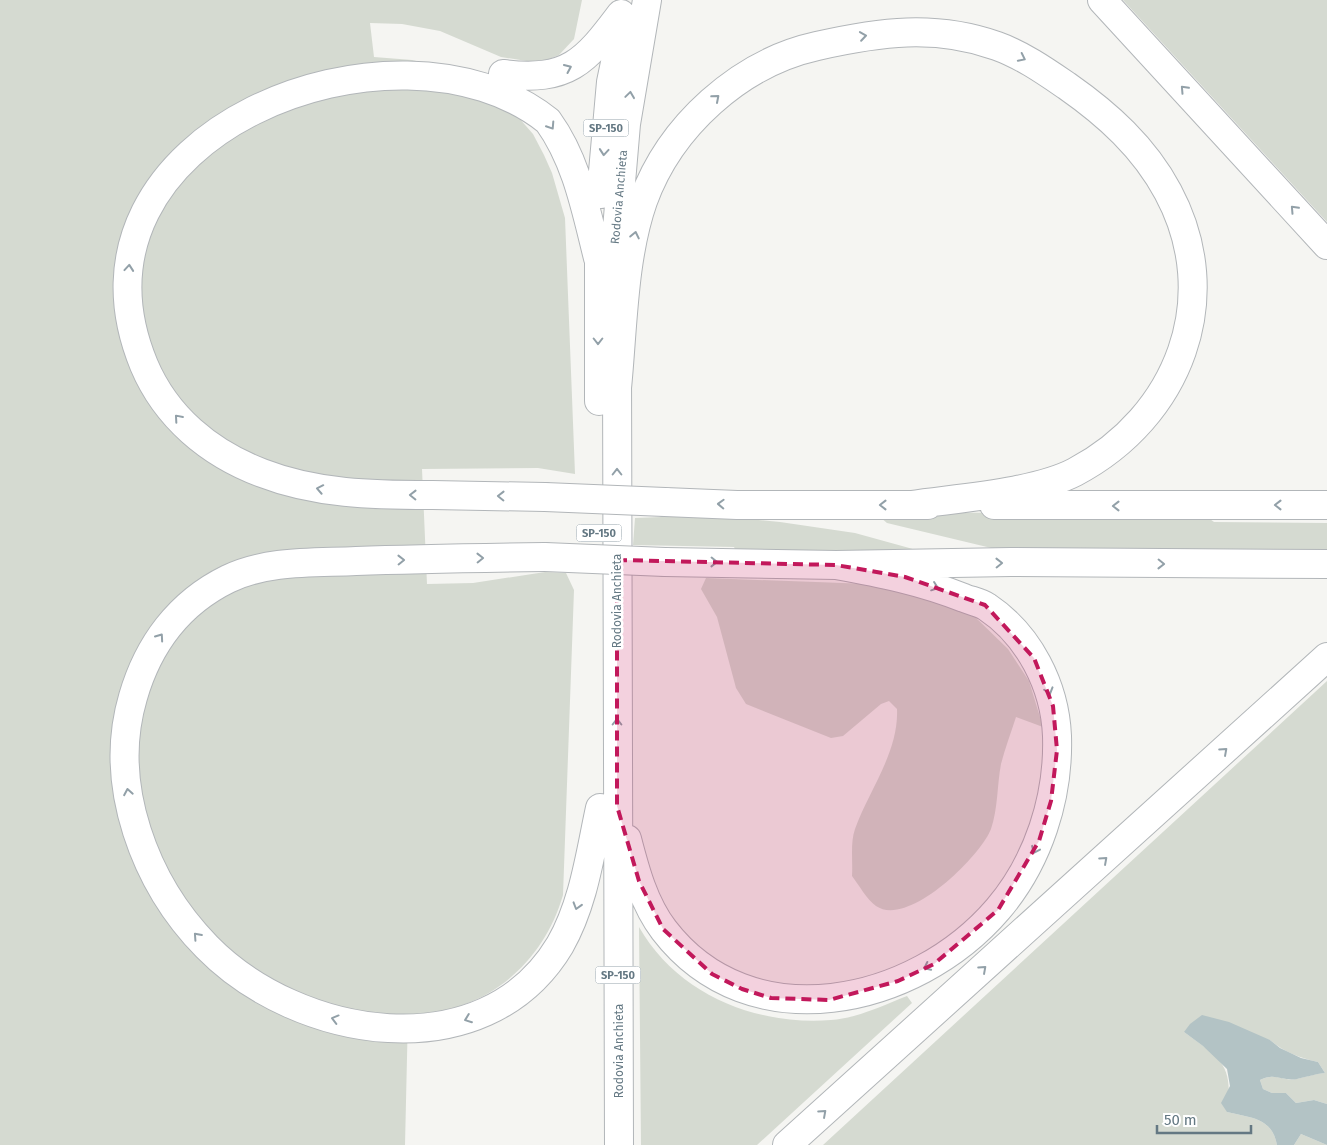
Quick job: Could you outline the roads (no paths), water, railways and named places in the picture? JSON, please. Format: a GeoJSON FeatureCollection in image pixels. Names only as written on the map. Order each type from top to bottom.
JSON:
{"type":"FeatureCollection","features":[{"type":"Feature","properties":{"kind":"highway"},"geometry":{"type":"LineString","coordinates":[[1102,0],[1327,245]]}},
{"type":"Feature","properties":{"kind":"highway"},"geometry":{"type":"LineString","coordinates":[[503,74],[536,76],[567,69],[579,63],[633,3]]}},
{"type":"Feature","properties":{"kind":"highway","name":"Rodovia Anchieta"},"geometry":{"type":"LineString","coordinates":[[620,1145],[609,807],[598,258],[604,154],[611,82],[633,3]]}},
{"type":"Feature","properties":{"kind":"highway","name":"Rodovia Anchieta"},"geometry":{"type":"LineString","coordinates":[[602,1145],[617,388],[614,257],[626,124],[633,3]]}},
{"type":"Feature","properties":{"kind":"highway"},"geometry":{"type":"LineString","coordinates":[[617,388],[630,259],[644,200],[670,148],[689,124],[707,106],[728,89],[772,60],[799,50],[856,37],[894,31],[910,32],[964,38],[998,46],[1028,60],[1088,101],[1112,120],[1150,165],[1167,189],[1187,237],[1193,295],[1191,320],[1183,353],[1171,380],[1157,403],[1119,443],[1098,459],[1072,474],[1043,484],[911,505]]}},
{"type":"Feature","properties":{"kind":"highway"},"geometry":{"type":"LineString","coordinates":[[478,60],[503,74],[522,90],[549,122],[563,146],[577,180],[598,258]]}},
{"type":"Feature","properties":{"kind":"highway"},"geometry":{"type":"LineString","coordinates":[[206,112],[188,131],[161,170],[138,223],[131,251],[128,301],[138,349],[157,391],[185,426],[222,455],[262,474],[323,490],[369,495],[544,497],[737,505],[1327,505]]}},
{"type":"Feature","properties":{"kind":"highway"},"geometry":{"type":"LineString","coordinates":[[609,807],[576,910],[558,947],[546,964],[529,982],[492,1009],[456,1023],[413,1029],[383,1028],[332,1019],[284,1001],[248,980],[208,949],[178,914],[150,866],[132,815],[126,784],[124,754],[128,714],[143,666],[156,643],[183,610],[229,579],[252,571],[295,564],[545,557],[665,562],[836,565],[1011,562],[1327,564]]}},
{"type":"Feature","properties":{"kind":"highway"},"geometry":{"type":"LineString","coordinates":[[609,807],[638,881],[663,929],[689,956],[712,974],[742,990],[771,998],[829,1000],[898,981],[934,964],[978,929],[998,910],[1029,864],[1039,841],[1051,801],[1057,743],[1053,706],[1047,684],[1034,658],[1018,637],[985,605],[905,577],[836,565]]}},
{"type":"Feature","properties":{"kind":"highway"},"geometry":{"type":"LineString","coordinates":[[787,1145],[1327,657]]}}]}
